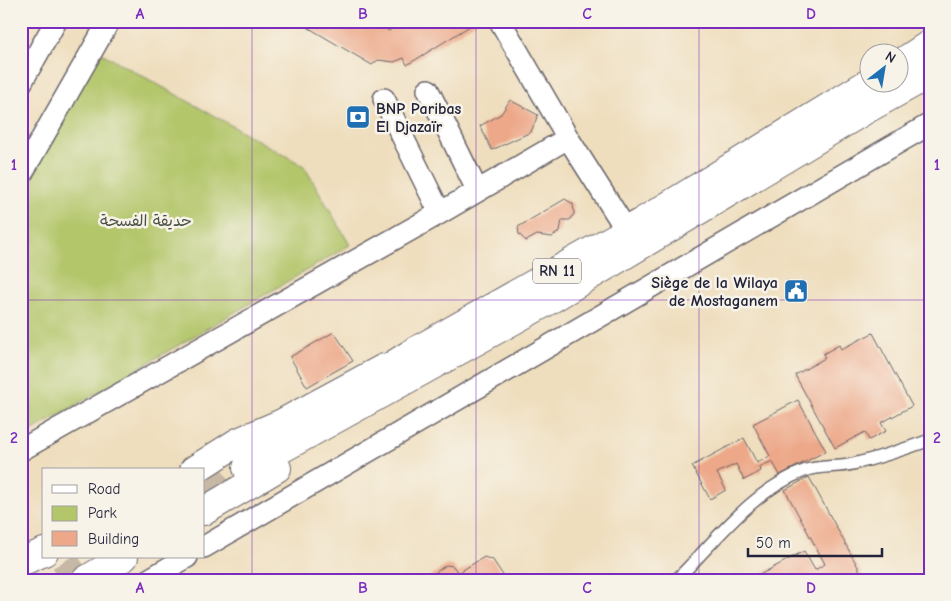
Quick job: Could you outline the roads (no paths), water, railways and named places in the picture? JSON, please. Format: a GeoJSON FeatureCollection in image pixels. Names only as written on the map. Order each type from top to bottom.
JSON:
{"type":"FeatureCollection","features":[{"type":"Feature","properties":{"kind":"highway"},"geometry":{"type":"LineString","coordinates":[[908,58],[930,44]]}},
{"type":"Feature","properties":{"kind":"highway","name":"RN 11"},"geometry":{"type":"LineString","coordinates":[[419,361],[543,304],[874,105],[930,74]]}},
{"type":"Feature","properties":{"kind":"highway","name":"RN 11"},"geometry":{"type":"LineString","coordinates":[[245,464],[419,361],[858,89]]}},
{"type":"Feature","properties":{"kind":"highway"},"geometry":{"type":"LineString","coordinates":[[197,468],[238,442],[419,361]]}},
{"type":"Feature","properties":{"kind":"highway"},"geometry":{"type":"LineString","coordinates":[[205,510],[276,469],[419,361]]}},
{"type":"Feature","properties":{"kind":"highway"},"geometry":{"type":"LineString","coordinates":[[21,562],[42,553]]}},
{"type":"Feature","properties":{"kind":"highway"},"geometry":{"type":"LineString","coordinates":[[86,580],[122,558]]}},
{"type":"Feature","properties":{"kind":"street"},"geometry":{"type":"LineString","coordinates":[[21,83],[56,21]]}},
{"type":"Feature","properties":{"kind":"street"},"geometry":{"type":"LineString","coordinates":[[21,175],[109,21]]}},
{"type":"Feature","properties":{"kind":"street"},"geometry":{"type":"LineString","coordinates":[[500,21],[568,138],[627,231]]}},
{"type":"Feature","properties":{"kind":"street"},"geometry":{"type":"LineString","coordinates":[[428,90],[478,190]]}},
{"type":"Feature","properties":{"kind":"street"},"geometry":{"type":"LineString","coordinates":[[384,99],[440,213]]}},
{"type":"Feature","properties":{"kind":"street"},"geometry":{"type":"LineString","coordinates":[[205,546],[930,124]]}},
{"type":"Feature","properties":{"kind":"street"},"geometry":{"type":"LineString","coordinates":[[21,450],[440,213],[568,138]]}},
{"type":"Feature","properties":{"kind":"street"},"geometry":{"type":"LineString","coordinates":[[148,580],[185,558]]}},
{"type":"Feature","properties":{"kind":"lane"},"geometry":{"type":"LineString","coordinates":[[676,580],[739,513],[776,485],[808,469],[854,464],[930,440]]}},
{"type":"Feature","properties":{"kind":"tunnel"},"geometry":{"type":"LineString","coordinates":[[205,493],[247,468]]}},
{"type":"Feature","properties":{"kind":"tunnel"},"geometry":{"type":"LineString","coordinates":[[60,580],[96,558]]}},
{"type":"Feature","properties":{"kind":"place","name":"BNP Paribas El Djazaïr"},"geometry":{"type":"Point","coordinates":[358,117]}},
{"type":"Feature","properties":{"kind":"place","name":"Siège de la Wilaya de Mostaganem"},"geometry":{"type":"Point","coordinates":[796,291]}},
{"type":"Feature","properties":{"kind":"park label","name":"حديقة الفسحة"},"geometry":{"type":"Point","coordinates":[146,220]}}]}
